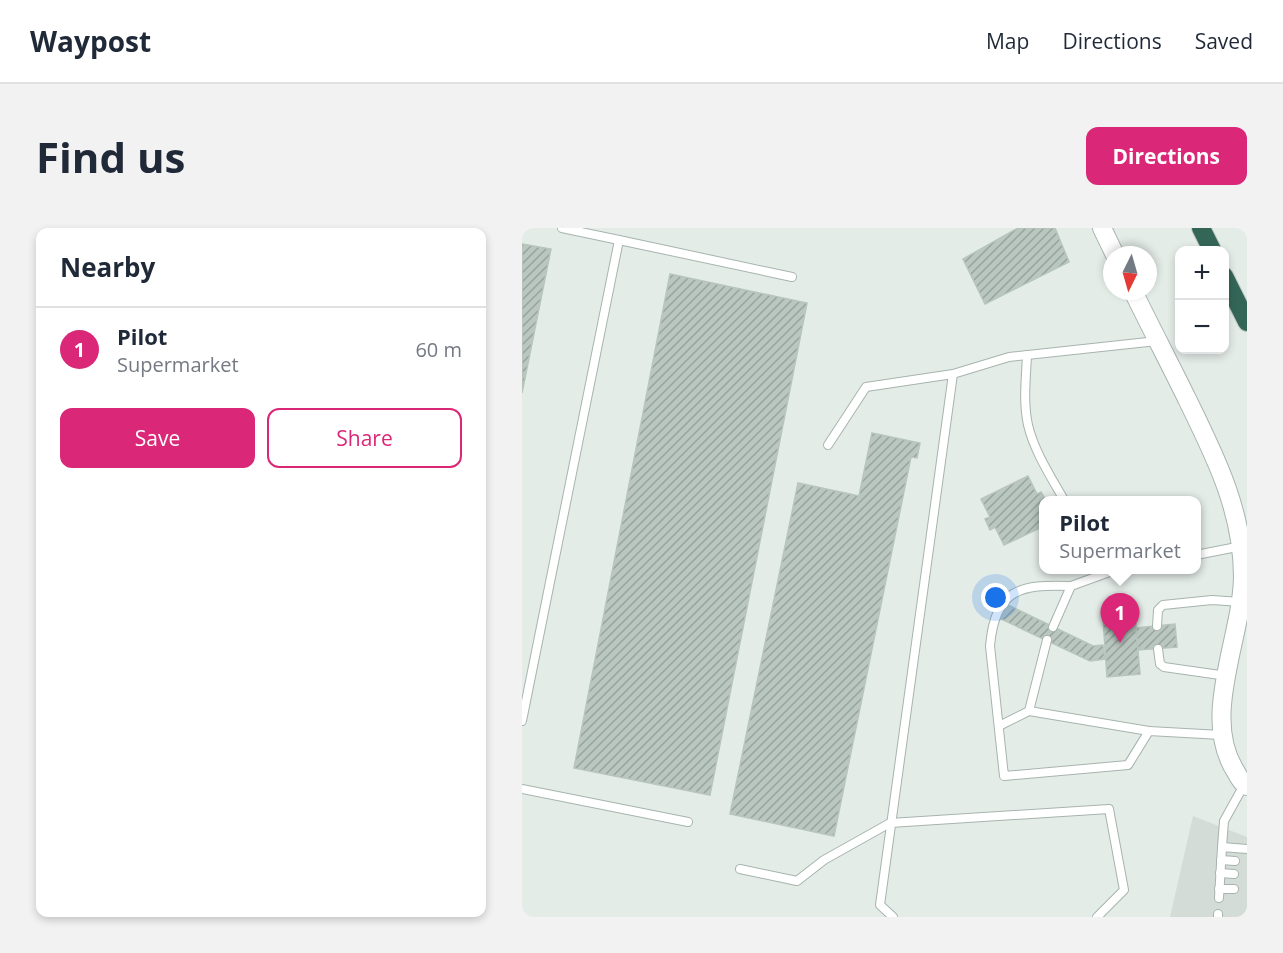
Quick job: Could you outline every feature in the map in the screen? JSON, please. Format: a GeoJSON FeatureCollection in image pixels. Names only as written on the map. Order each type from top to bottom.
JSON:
{"type":"FeatureCollection","features":[{"type":"Feature","properties":{"kind":"highway"},"geometry":{"type":"LineString","coordinates":[[1201,228],[1210,246]]}},
{"type":"Feature","properties":{"kind":"highway"},"geometry":{"type":"LineString","coordinates":[[1229,286],[1247,322]]}},
{"type":"Feature","properties":{"kind":"street"},"geometry":{"type":"LineString","coordinates":[[1102,228],[1111,246]]}},
{"type":"Feature","properties":{"kind":"street"},"geometry":{"type":"LineString","coordinates":[[1138,300],[1223,472],[1235,509],[1242,546],[1241,602],[1227,676],[1221,735],[1229,762],[1245,785]]}},
{"type":"Feature","properties":{"kind":"lane"},"geometry":{"type":"LineString","coordinates":[[562,228],[792,277]]}},
{"type":"Feature","properties":{"kind":"lane"},"geometry":{"type":"LineString","coordinates":[[522,721],[619,240]]}},
{"type":"Feature","properties":{"kind":"lane"},"geometry":{"type":"LineString","coordinates":[[828,445],[866,387],[954,374],[1009,357],[1158,341]]}},
{"type":"Feature","properties":{"kind":"lane"},"geometry":{"type":"LineString","coordinates":[[1027,355],[1025,393],[1028,425],[1038,451],[1061,496]]}},
{"type":"Feature","properties":{"kind":"lane"},"geometry":{"type":"LineString","coordinates":[[893,917],[880,905],[954,374]]}},
{"type":"Feature","properties":{"kind":"lane"},"geometry":{"type":"LineString","coordinates":[[1201,554],[1242,546]]}},
{"type":"Feature","properties":{"kind":"lane"},"geometry":{"type":"LineString","coordinates":[[1104,574],[1071,586],[1027,587],[1017,590],[1002,603],[992,626],[990,646],[1004,776],[1128,765],[1149,731]]}},
{"type":"Feature","properties":{"kind":"lane"},"geometry":{"type":"LineString","coordinates":[[1053,627],[1071,586]]}},
{"type":"Feature","properties":{"kind":"lane"},"geometry":{"type":"LineString","coordinates":[[1157,626],[1158,610],[1163,605],[1212,600],[1241,602]]}},
{"type":"Feature","properties":{"kind":"lane"},"geometry":{"type":"LineString","coordinates":[[1029,711],[1047,640]]}},
{"type":"Feature","properties":{"kind":"lane"},"geometry":{"type":"LineString","coordinates":[[1158,649],[1160,664],[1164,667],[1227,676]]}},
{"type":"Feature","properties":{"kind":"lane"},"geometry":{"type":"LineString","coordinates":[[999,726],[1029,711],[1149,731],[1221,735]]}},
{"type":"Feature","properties":{"kind":"lane"},"geometry":{"type":"LineString","coordinates":[[1234,889],[1219,893],[1224,820],[1245,785]]}},
{"type":"Feature","properties":{"kind":"lane"},"geometry":{"type":"LineString","coordinates":[[522,789],[688,822]]}},
{"type":"Feature","properties":{"kind":"lane"},"geometry":{"type":"LineString","coordinates":[[740,869],[797,881],[824,860],[890,823],[1109,809],[1124,890],[1097,917]]}},
{"type":"Feature","properties":{"kind":"lane"},"geometry":{"type":"LineString","coordinates":[[1222,847],[1247,849]]}},
{"type":"Feature","properties":{"kind":"lane"},"geometry":{"type":"LineString","coordinates":[[1221,860],[1235,861]]}},
{"type":"Feature","properties":{"kind":"lane"},"geometry":{"type":"LineString","coordinates":[[1220,873],[1234,874]]}},
{"type":"Feature","properties":{"kind":"shaded area"},"geometry":{"type":"Polygon","coordinates":[[[1193,816],[1247,837],[1247,917],[1170,917],[1193,816]]]}},
{"type":"Feature","properties":{"kind":"building"},"geometry":{"type":"Polygon","coordinates":[[[1018,228],[1055,228],[1069,262],[985,304],[963,259],[1018,228]]]}},
{"type":"Feature","properties":{"kind":"building"},"geometry":{"type":"Polygon","coordinates":[[[522,244],[551,249],[522,393],[522,244]]]}},
{"type":"Feature","properties":{"kind":"building"},"geometry":{"type":"Polygon","coordinates":[[[670,274],[807,303],[710,795],[574,768],[670,274]]]}},
{"type":"Feature","properties":{"kind":"building"},"geometry":{"type":"Polygon","coordinates":[[[872,433],[920,443],[917,458],[911,457],[834,836],[730,814],[798,483],[859,496],[872,433]]]}},
{"type":"Feature","properties":{"kind":"building"},"geometry":{"type":"Polygon","coordinates":[[[1028,476],[1037,494],[1041,492],[1044,496],[1039,496],[1039,528],[1004,545],[995,527],[990,530],[985,519],[990,517],[981,499],[1028,476]]]}},
{"type":"Feature","properties":{"kind":"building"},"geometry":{"type":"Polygon","coordinates":[[[1134,604],[1140,674],[1107,677],[1103,619],[1109,618],[1108,611],[1117,610],[1117,606],[1134,604]]]}},
{"type":"Feature","properties":{"kind":"building"},"geometry":{"type":"Polygon","coordinates":[[[1008,605],[1093,646],[1103,645],[1105,659],[1090,661],[1001,619],[1008,605]]]}},
{"type":"Feature","properties":{"kind":"building"},"geometry":{"type":"Polygon","coordinates":[[[1175,624],[1177,647],[1138,650],[1136,628],[1175,624]]]}},
{"type":"Feature","properties":{"kind":"place","name":"Pilot"},"geometry":{"type":"Point","coordinates":[1120,643]}}]}
